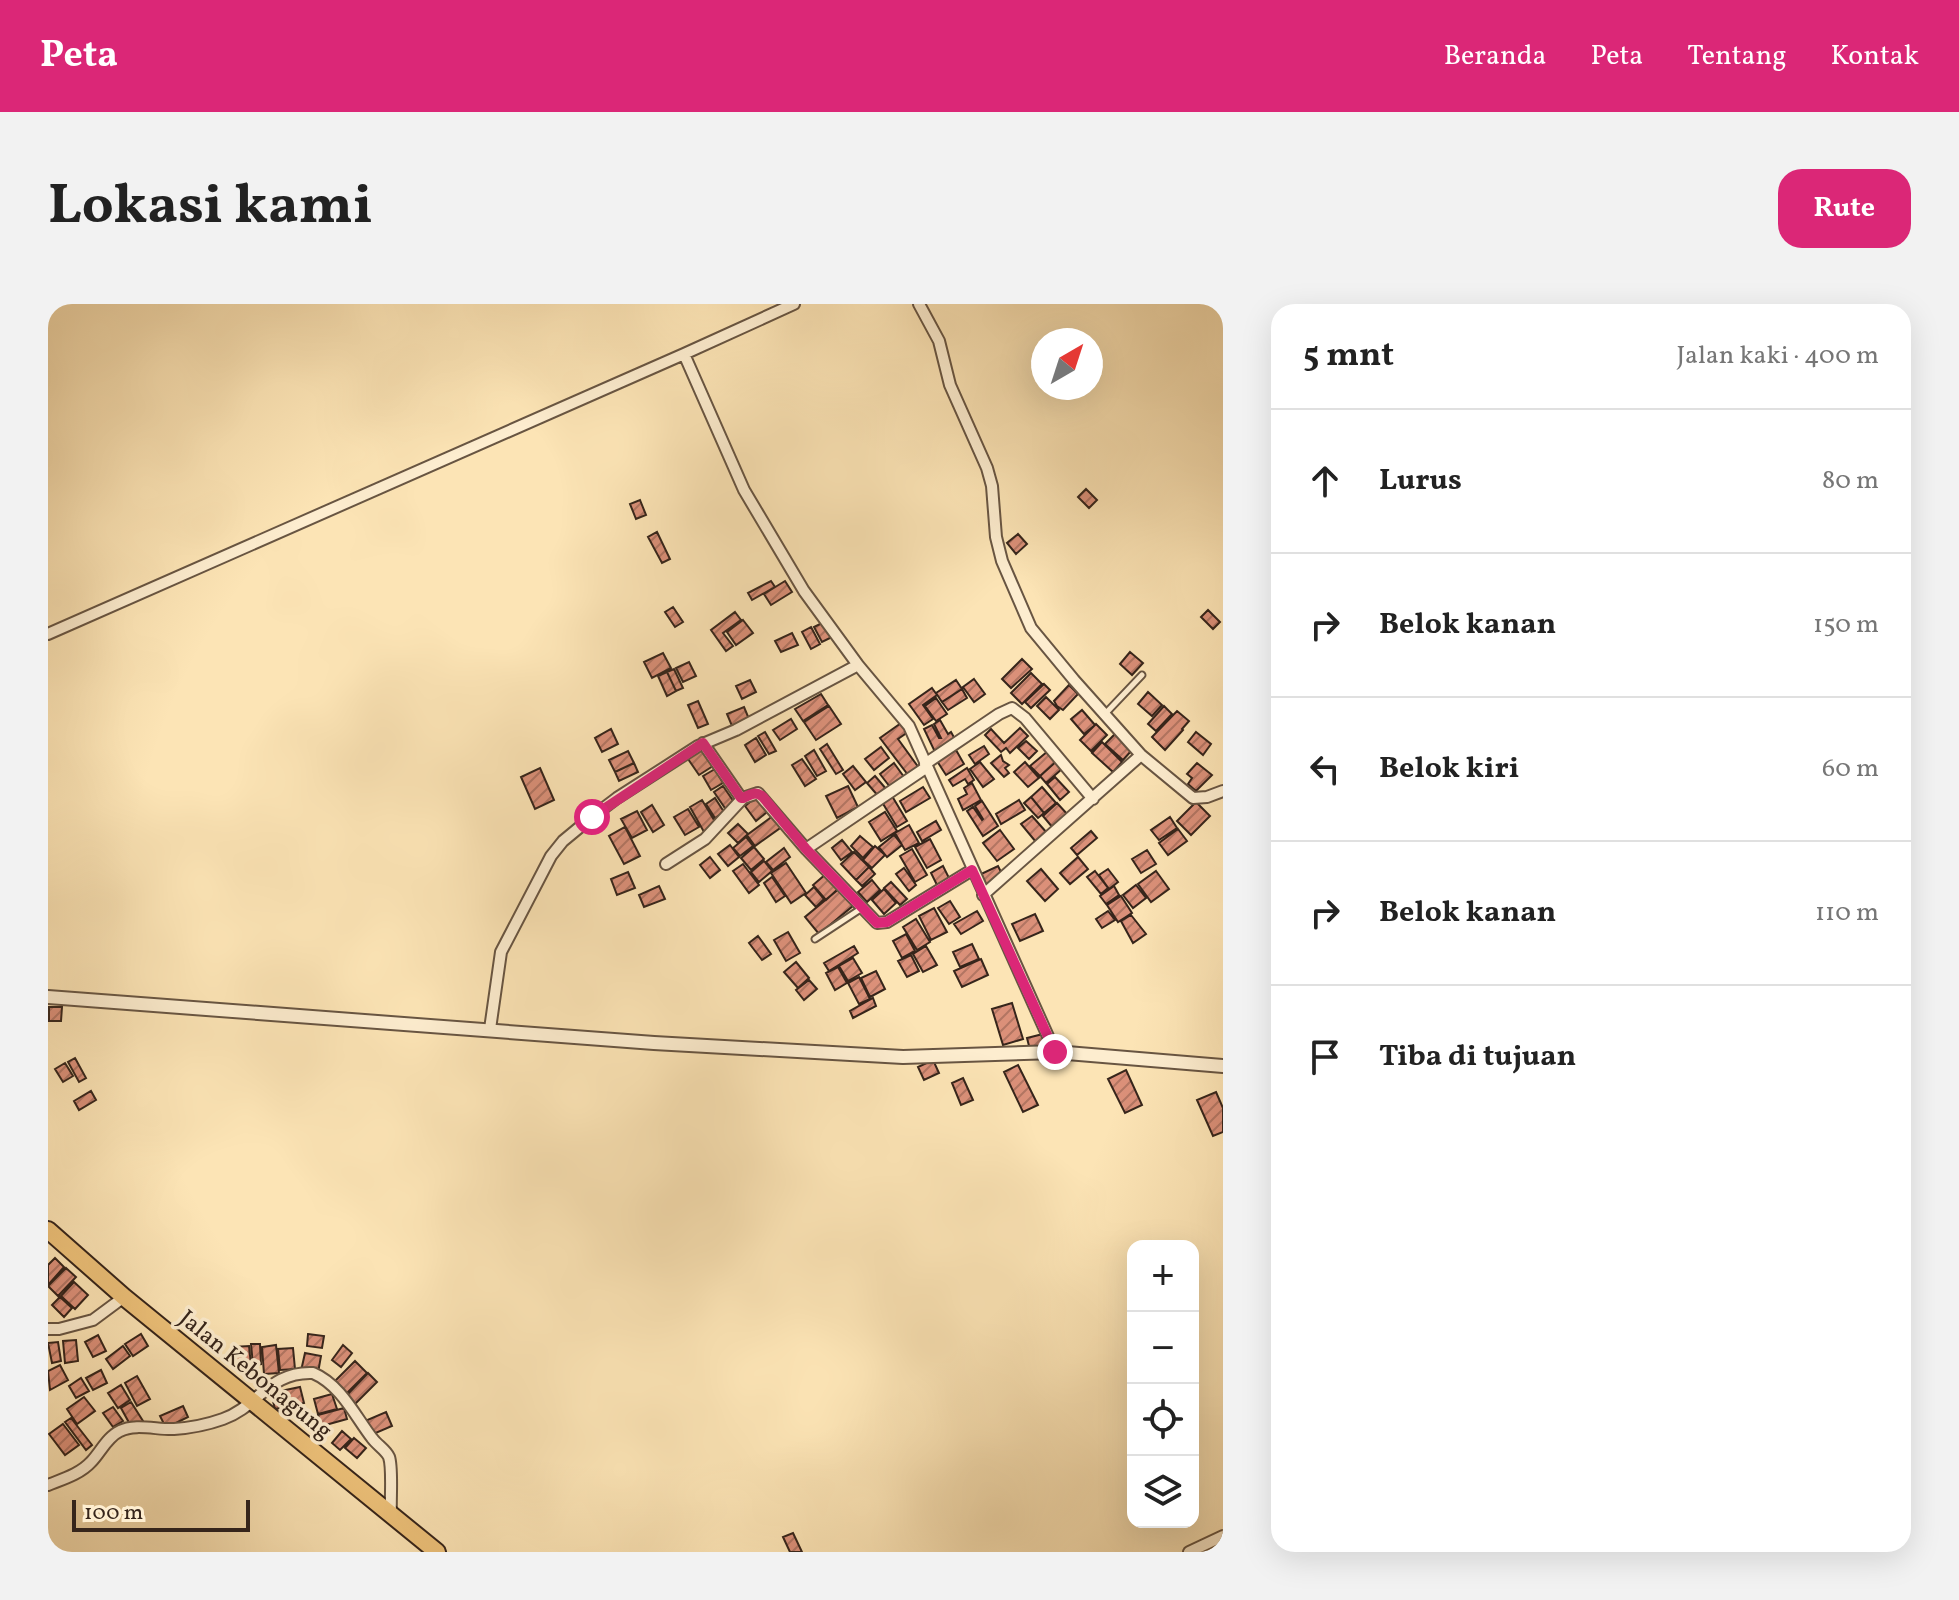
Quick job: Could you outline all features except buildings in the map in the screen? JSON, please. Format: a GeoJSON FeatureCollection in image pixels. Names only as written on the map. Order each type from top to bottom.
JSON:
{"type":"FeatureCollection","features":[{"type":"Feature","properties":{"kind":"main road","name":"Jalan Kebonagung"},"geometry":{"type":"LineString","coordinates":[[48,1230],[124,1297],[437,1552]]}},
{"type":"Feature","properties":{"kind":"street"},"geometry":{"type":"LineString","coordinates":[[48,634],[794,304]]}},
{"type":"Feature","properties":{"kind":"street"},"geometry":{"type":"LineString","coordinates":[[919,304],[939,341],[950,385],[988,470],[1002,561],[1031,628],[1141,755],[1193,798],[1223,791]]}},
{"type":"Feature","properties":{"kind":"street"},"geometry":{"type":"LineString","coordinates":[[684,354],[744,490],[804,591],[858,665],[909,726],[1055,1052]]}},
{"type":"Feature","properties":{"kind":"street"},"geometry":{"type":"LineString","coordinates":[[490,1029],[501,952],[551,856],[563,841],[592,817],[703,743],[736,730],[858,665]]}},
{"type":"Feature","properties":{"kind":"street"},"geometry":{"type":"LineString","coordinates":[[806,849],[1012,708],[1025,718],[1093,799]]}},
{"type":"Feature","properties":{"kind":"street"},"geometry":{"type":"LineString","coordinates":[[703,743],[743,798]]}},
{"type":"Feature","properties":{"kind":"street"},"geometry":{"type":"LineString","coordinates":[[983,895],[1141,755]]}},
{"type":"Feature","properties":{"kind":"street"},"geometry":{"type":"LineString","coordinates":[[666,864],[705,839],[743,798],[758,793],[806,849],[877,923],[887,922],[972,870]]}},
{"type":"Feature","properties":{"kind":"street"},"geometry":{"type":"LineString","coordinates":[[48,997],[654,1043],[903,1057],[1055,1052],[1223,1066]]}},
{"type":"Feature","properties":{"kind":"street"},"geometry":{"type":"LineString","coordinates":[[48,1329],[93,1320],[124,1297]]}},
{"type":"Feature","properties":{"kind":"street"},"geometry":{"type":"LineString","coordinates":[[48,1485],[81,1471],[118,1431],[133,1428],[177,1429],[220,1420],[274,1383],[305,1373],[319,1376],[335,1389],[389,1458],[391,1514]]}},
{"type":"Feature","properties":{"kind":"street"},"geometry":{"type":"LineString","coordinates":[[1189,1552],[1223,1536]]}},
{"type":"Feature","properties":{"kind":"lane"},"geometry":{"type":"LineString","coordinates":[[1104,714],[1142,675]]}},
{"type":"Feature","properties":{"kind":"lane"},"geometry":{"type":"LineString","coordinates":[[815,939],[863,908]]}},
{"type":"Feature","properties":{"kind":"route"},"geometry":{"type":"LineString","coordinates":[[592,817],[703,743],[741,798],[754,793],[763,797],[806,849],[877,923],[887,922],[972,870],[1055,1052]]}}]}
